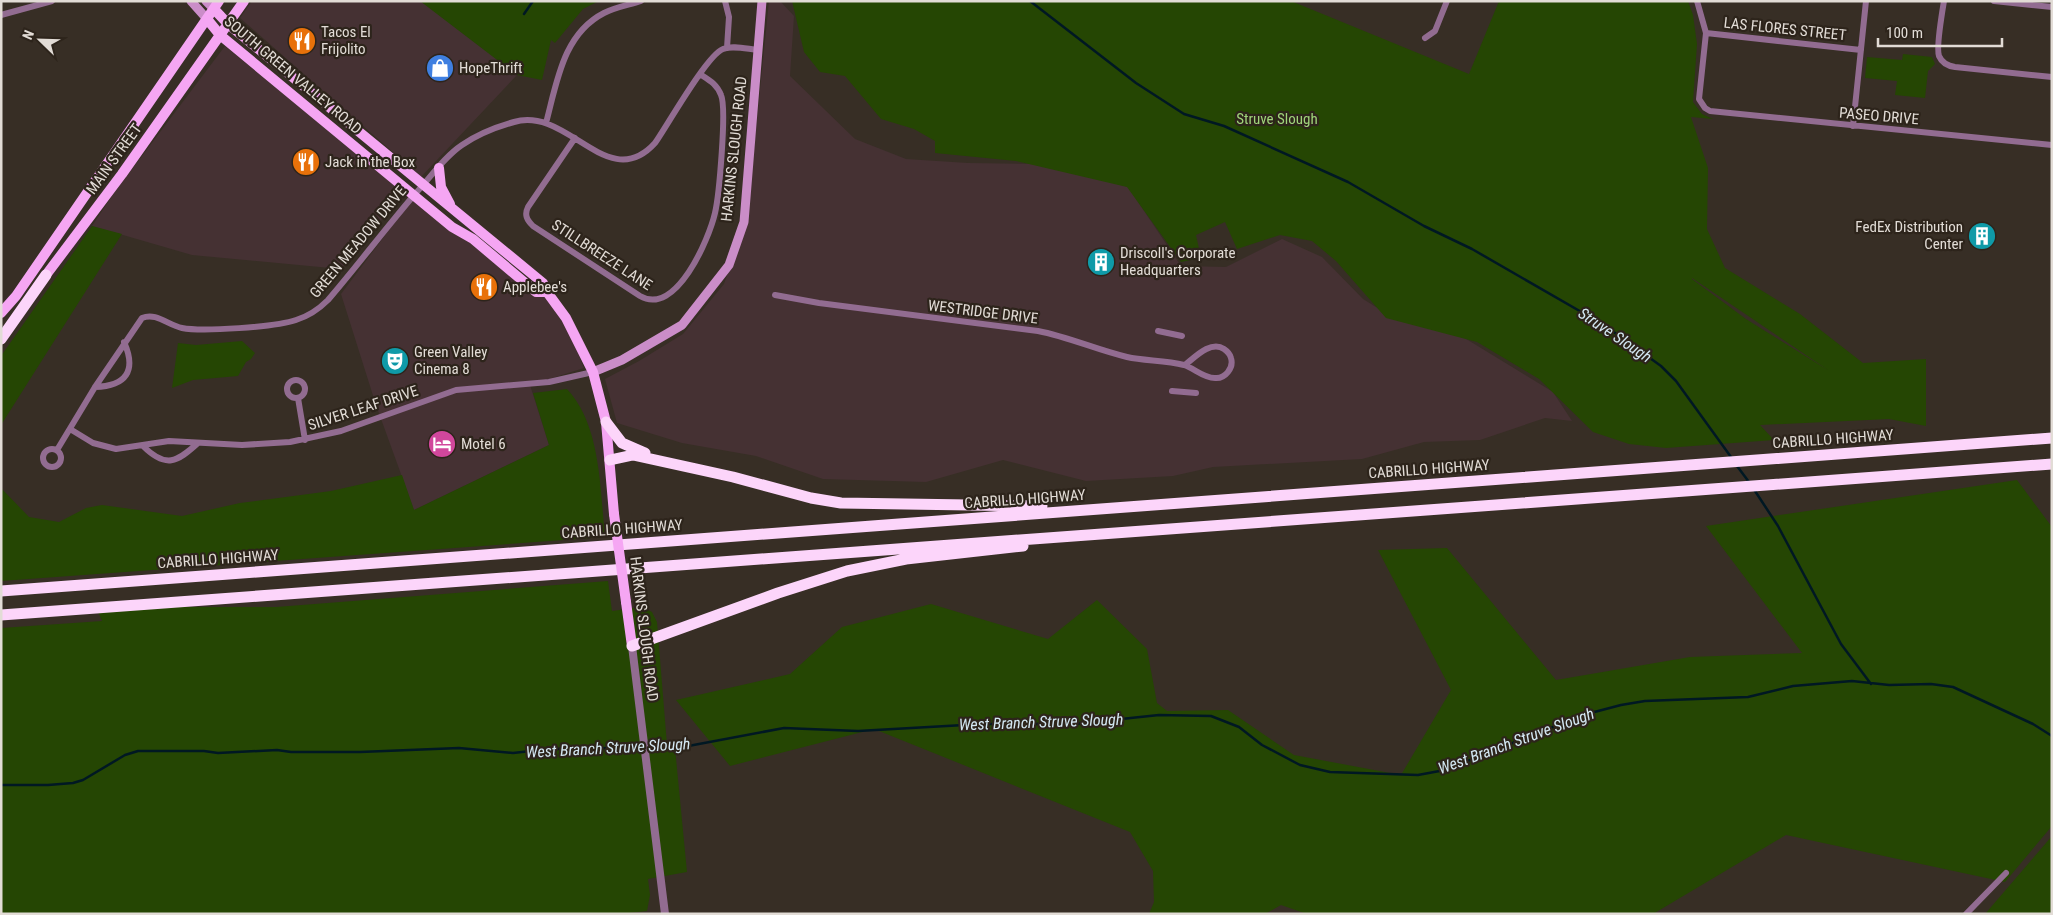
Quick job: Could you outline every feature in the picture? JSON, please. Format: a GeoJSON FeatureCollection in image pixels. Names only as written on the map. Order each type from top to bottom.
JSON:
{"type":"FeatureCollection","features":[{"type":"Feature","properties":{"kind":"highway"},"geometry":{"type":"LineString","coordinates":[[1,339],[46,275]]}},
{"type":"Feature","properties":{"kind":"highway"},"geometry":{"type":"LineString","coordinates":[[606,422],[622,443],[637,450],[811,498],[841,503],[1034,506],[1096,509]]}},
{"type":"Feature","properties":{"kind":"highway","name":"CABRILLO HIGHWAY"},"geometry":{"type":"LineString","coordinates":[[1,591],[2052,438]]}},
{"type":"Feature","properties":{"kind":"highway"},"geometry":{"type":"LineString","coordinates":[[610,460],[633,455],[733,477]]}},
{"type":"Feature","properties":{"kind":"highway"},"geometry":{"type":"LineString","coordinates":[[1,615],[2052,464]]}},
{"type":"Feature","properties":{"kind":"highway"},"geometry":{"type":"LineString","coordinates":[[632,646],[770,596],[853,570],[906,559],[1012,548],[1063,536]]}},
{"type":"Feature","properties":{"kind":"main road","name":"SOUTH GREEN VALLEY ROAD"},"geometry":{"type":"LineString","coordinates":[[191,1],[220,36],[414,196],[452,227],[473,240],[536,292],[547,292]]}},
{"type":"Feature","properties":{"kind":"main road","name":"MAIN STREET"},"geometry":{"type":"LineString","coordinates":[[46,275],[117,182],[244,1]]}},
{"type":"Feature","properties":{"kind":"main road","name":"HARKINS SLOUGH ROAD"},"geometry":{"type":"LineString","coordinates":[[632,646],[614,514],[606,422],[593,372],[622,360],[682,325],[729,265],[744,222],[762,1]]}},
{"type":"Feature","properties":{"kind":"main road","name":"SOUTH GREEN VALLEY ROAD"},"geometry":{"type":"LineString","coordinates":[[213,4],[228,24],[543,283],[547,292],[566,318],[593,372]]}},
{"type":"Feature","properties":{"kind":"main road","name":"MAIN STREET"},"geometry":{"type":"LineString","coordinates":[[1,313],[16,296],[207,19],[213,4]]}},
{"type":"Feature","properties":{"kind":"main road"},"geometry":{"type":"LineString","coordinates":[[439,168],[441,187],[453,209]]}},
{"type":"Feature","properties":{"kind":"street"},"geometry":{"type":"LineString","coordinates":[[1,15],[51,1]]}},
{"type":"Feature","properties":{"kind":"street"},"geometry":{"type":"LineString","coordinates":[[546,123],[565,55],[576,37],[588,24],[604,13],[642,1]]}},
{"type":"Feature","properties":{"kind":"street"},"geometry":{"type":"LineString","coordinates":[[724,1],[729,17],[727,48],[758,50]]}},
{"type":"Feature","properties":{"kind":"street"},"geometry":{"type":"LineString","coordinates":[[1425,38],[1435,31],[1447,1]]}},
{"type":"Feature","properties":{"kind":"street"},"geometry":{"type":"LineString","coordinates":[[1697,1],[1706,34]]}},
{"type":"Feature","properties":{"kind":"street"},"geometry":{"type":"LineString","coordinates":[[1853,126],[1866,1]]}},
{"type":"Feature","properties":{"kind":"street"},"geometry":{"type":"LineString","coordinates":[[1944,1],[1938,52],[1941,60],[1946,64],[1955,67],[2052,77]]}},
{"type":"Feature","properties":{"kind":"street"},"geometry":{"type":"LineString","coordinates":[[1994,1],[2052,7]]}},
{"type":"Feature","properties":{"kind":"street","name":"LAS FLORES STREET"},"geometry":{"type":"LineString","coordinates":[[1706,34],[1861,50]]}},
{"type":"Feature","properties":{"kind":"street","name":"PASEO DRIVE"},"geometry":{"type":"LineString","coordinates":[[1706,34],[1699,95],[1700,102],[1704,108],[1716,112],[2052,145]]}},
{"type":"Feature","properties":{"kind":"street","name":"GREEN MEADOW DRIVE"},"geometry":{"type":"LineString","coordinates":[[57,450],[124,342],[139,320],[148,313],[174,326],[194,329],[282,323],[300,319],[315,311],[328,300],[405,204],[460,146],[488,130],[523,120],[546,123],[560,128],[592,150],[612,159],[623,160],[640,155],[655,144],[713,56],[727,48]]}},
{"type":"Feature","properties":{"kind":"street","name":"STILLBREEZE LANE"},"geometry":{"type":"LineString","coordinates":[[575,138],[528,207],[526,218],[533,226],[640,296],[652,301],[663,297],[677,286],[699,255],[709,234],[717,203],[723,100],[717,87],[700,74]]}},
{"type":"Feature","properties":{"kind":"street","name":"MAIN STREET"},"geometry":{"type":"LineString","coordinates":[[1,330],[46,275]]}},
{"type":"Feature","properties":{"kind":"street","name":"WESTRIDGE DRIVE"},"geometry":{"type":"LineString","coordinates":[[775,295],[819,304],[1038,331],[1065,337],[1126,356],[1185,365],[1207,377],[1222,377],[1231,366],[1231,358],[1228,351],[1214,346],[1207,348],[1185,365]]}},
{"type":"Feature","properties":{"kind":"street"},"geometry":{"type":"LineString","coordinates":[[1158,331],[1182,336]]}},
{"type":"Feature","properties":{"kind":"street"},"geometry":{"type":"LineString","coordinates":[[95,387],[112,385],[126,375],[130,359],[124,342]]}},
{"type":"Feature","properties":{"kind":"street","name":"SILVER LEAF DRIVE"},"geometry":{"type":"LineString","coordinates":[[70,429],[86,440],[108,448],[123,449],[169,442],[251,445],[305,440],[341,431],[456,390],[549,382],[593,372]]}},
{"type":"Feature","properties":{"kind":"street"},"geometry":{"type":"LineString","coordinates":[[1172,391],[1196,393]]}},
{"type":"Feature","properties":{"kind":"street"},"geometry":{"type":"LineString","coordinates":[[298,398],[305,440]]}},
{"type":"Feature","properties":{"kind":"street"},"geometry":{"type":"LineString","coordinates":[[143,446],[159,459],[171,461],[180,458],[198,443]]}},
{"type":"Feature","properties":{"kind":"street","name":"HARKINS SLOUGH ROAD"},"geometry":{"type":"LineString","coordinates":[[632,646],[665,914]]}},
{"type":"Feature","properties":{"kind":"street"},"geometry":{"type":"LineString","coordinates":[[1966,914],[2006,873]]}},
{"type":"Feature","properties":{"kind":"shaded area"},"geometry":{"type":"Polygon","coordinates":[[[252,1],[421,1],[517,75],[420,178],[240,18],[252,1]]]}},
{"type":"Feature","properties":{"kind":"shaded area"},"geometry":{"type":"Polygon","coordinates":[[[769,1],[780,1],[794,16],[790,76],[855,139],[906,159],[968,163],[1044,164],[1128,187],[1181,266],[1226,267],[1282,239],[1322,257],[1363,299],[1392,317],[1458,334],[1553,392],[1572,421],[1545,418],[1480,440],[1424,442],[1362,459],[1213,467],[1173,476],[1086,481],[1003,460],[926,482],[823,479],[756,456],[682,443],[617,423],[605,379],[683,334],[724,284],[747,218],[769,1]]]}},
{"type":"Feature","properties":{"kind":"shaded area"},"geometry":{"type":"Polygon","coordinates":[[[225,46],[404,192],[341,269],[192,255],[92,226],[114,193],[225,46]]]}},
{"type":"Feature","properties":{"kind":"shaded area"},"geometry":{"type":"Polygon","coordinates":[[[416,194],[530,281],[560,312],[566,322],[584,368],[530,385],[549,445],[414,510],[376,405],[341,294],[416,194]]]}},
{"type":"Feature","properties":{"kind":"green space"},"geometry":{"type":"Polygon","coordinates":[[[420,1],[599,1],[583,9],[555,43],[551,40],[542,80],[517,75],[420,1]]]}},
{"type":"Feature","properties":{"kind":"green space","name":"Struve Slough"},"geometry":{"type":"Polygon","coordinates":[[[792,1],[1291,1],[1469,74],[1499,1],[1688,1],[1693,15],[1697,44],[1693,102],[1702,114],[1713,119],[1691,117],[1708,168],[1707,229],[1725,268],[1800,314],[1863,363],[1926,359],[1926,426],[1889,419],[1760,425],[1774,440],[1666,448],[1629,444],[1593,432],[1539,379],[1477,342],[1386,318],[1336,261],[1312,241],[1280,235],[1237,249],[1225,222],[1196,235],[1201,258],[1181,262],[1127,187],[1016,161],[935,153],[935,141],[914,129],[881,119],[845,76],[820,72],[804,52],[792,1]],[[1692,278],[1746,319],[1828,370],[1692,278]]]}},
{"type":"Feature","properties":{"kind":"green space"},"geometry":{"type":"Polygon","coordinates":[[[1903,54],[1932,57],[1935,64],[1928,71],[1925,98],[1895,95],[1897,81],[1865,78],[1867,57],[1902,60],[1903,54]]]}},
{"type":"Feature","properties":{"kind":"green space"},"geometry":{"type":"Polygon","coordinates":[[[92,226],[122,234],[1,425],[1,356],[92,226]]]}},
{"type":"Feature","properties":{"kind":"green space"},"geometry":{"type":"Polygon","coordinates":[[[242,341],[255,353],[246,362],[238,376],[193,380],[172,388],[178,343],[196,345],[242,341]]]}},
{"type":"Feature","properties":{"kind":"green space"},"geometry":{"type":"Polygon","coordinates":[[[567,389],[587,421],[593,439],[600,479],[605,537],[1,581],[1,488],[29,517],[59,522],[86,508],[102,505],[182,516],[240,503],[331,491],[402,475],[414,510],[549,445],[533,393],[567,389]]]}},
{"type":"Feature","properties":{"kind":"green space","name":"West Branch Struve Slough"},"geometry":{"type":"Polygon","coordinates":[[[2017,480],[2052,527],[2052,826],[2005,882],[1786,835],[1653,914],[1307,914],[1281,905],[1265,914],[1149,914],[1154,902],[1153,871],[1130,832],[874,729],[730,766],[676,700],[790,674],[842,627],[931,604],[1048,639],[1097,600],[1147,649],[1157,703],[1167,711],[1228,710],[1294,755],[1401,775],[1451,690],[1378,550],[1447,548],[1556,680],[1690,657],[1802,653],[1706,526],[2017,480]]]}},
{"type":"Feature","properties":{"kind":"green space"},"geometry":{"type":"Polygon","coordinates":[[[608,581],[612,611],[642,607],[652,612],[657,622],[667,745],[675,748],[687,872],[648,879],[650,895],[647,911],[620,914],[1,914],[1,628],[102,621],[97,609],[276,607],[608,581]]]}},
{"type":"Feature","properties":{"kind":"green space"},"geometry":{"type":"Polygon","coordinates":[[[2052,836],[2052,914],[1985,914],[2052,836]]]}},
{"type":"Feature","properties":{"kind":"waterway"},"geometry":{"type":"LineString","coordinates":[[524,14],[533,1]]}},
{"type":"Feature","properties":{"kind":"waterway","name":"Struve Slough"},"geometry":{"type":"LineString","coordinates":[[1030,1],[1136,83],[1184,114],[1224,126],[1348,182],[1424,226],[1472,249],[1604,325],[1661,366],[1676,381],[1731,457]]}},
{"type":"Feature","properties":{"kind":"waterway","name":"Struve Slough"},"geometry":{"type":"LineString","coordinates":[[1737,466],[1749,482]]}},
{"type":"Feature","properties":{"kind":"waterway","name":"Struve Slough"},"geometry":{"type":"LineString","coordinates":[[1755,491],[1778,526],[1841,644],[1871,684]]}},
{"type":"Feature","properties":{"kind":"waterway","name":"West Branch Struve Slough"},"geometry":{"type":"LineString","coordinates":[[1,785],[73,783],[83,780],[125,755],[138,751],[204,751],[218,753],[277,750],[291,752],[360,752],[459,748],[513,753],[549,749],[683,747],[784,728],[858,731],[982,724],[1074,724],[1159,715],[1211,716],[1239,727],[1262,745],[1300,765],[1330,772],[1418,775],[1445,770],[1583,715],[1621,705],[1645,701],[1748,697],[1793,686],[1852,681],[1889,685],[1931,684],[1953,687],[2033,724],[2052,736]]}},
{"type":"Feature","properties":{"kind":"place","name":"Tacos El Frijolito"},"geometry":{"type":"Point","coordinates":[302,41]}},
{"type":"Feature","properties":{"kind":"place","name":"HopeThrift"},"geometry":{"type":"Point","coordinates":[440,68]}},
{"type":"Feature","properties":{"kind":"place","name":"Jack in the Box"},"geometry":{"type":"Point","coordinates":[306,162]}},
{"type":"Feature","properties":{"kind":"place","name":"FedEx Distribution Center"},"geometry":{"type":"Point","coordinates":[1982,236]}},
{"type":"Feature","properties":{"kind":"place","name":"Driscoll's Corporate Headquarters"},"geometry":{"type":"Point","coordinates":[1101,262]}},
{"type":"Feature","properties":{"kind":"place","name":"Applebee's"},"geometry":{"type":"Point","coordinates":[484,287]}},
{"type":"Feature","properties":{"kind":"place","name":"Green Valley Cinema 8"},"geometry":{"type":"Point","coordinates":[395,361]}},
{"type":"Feature","properties":{"kind":"place","name":"Motel 6"},"geometry":{"type":"Point","coordinates":[442,444]}}]}
